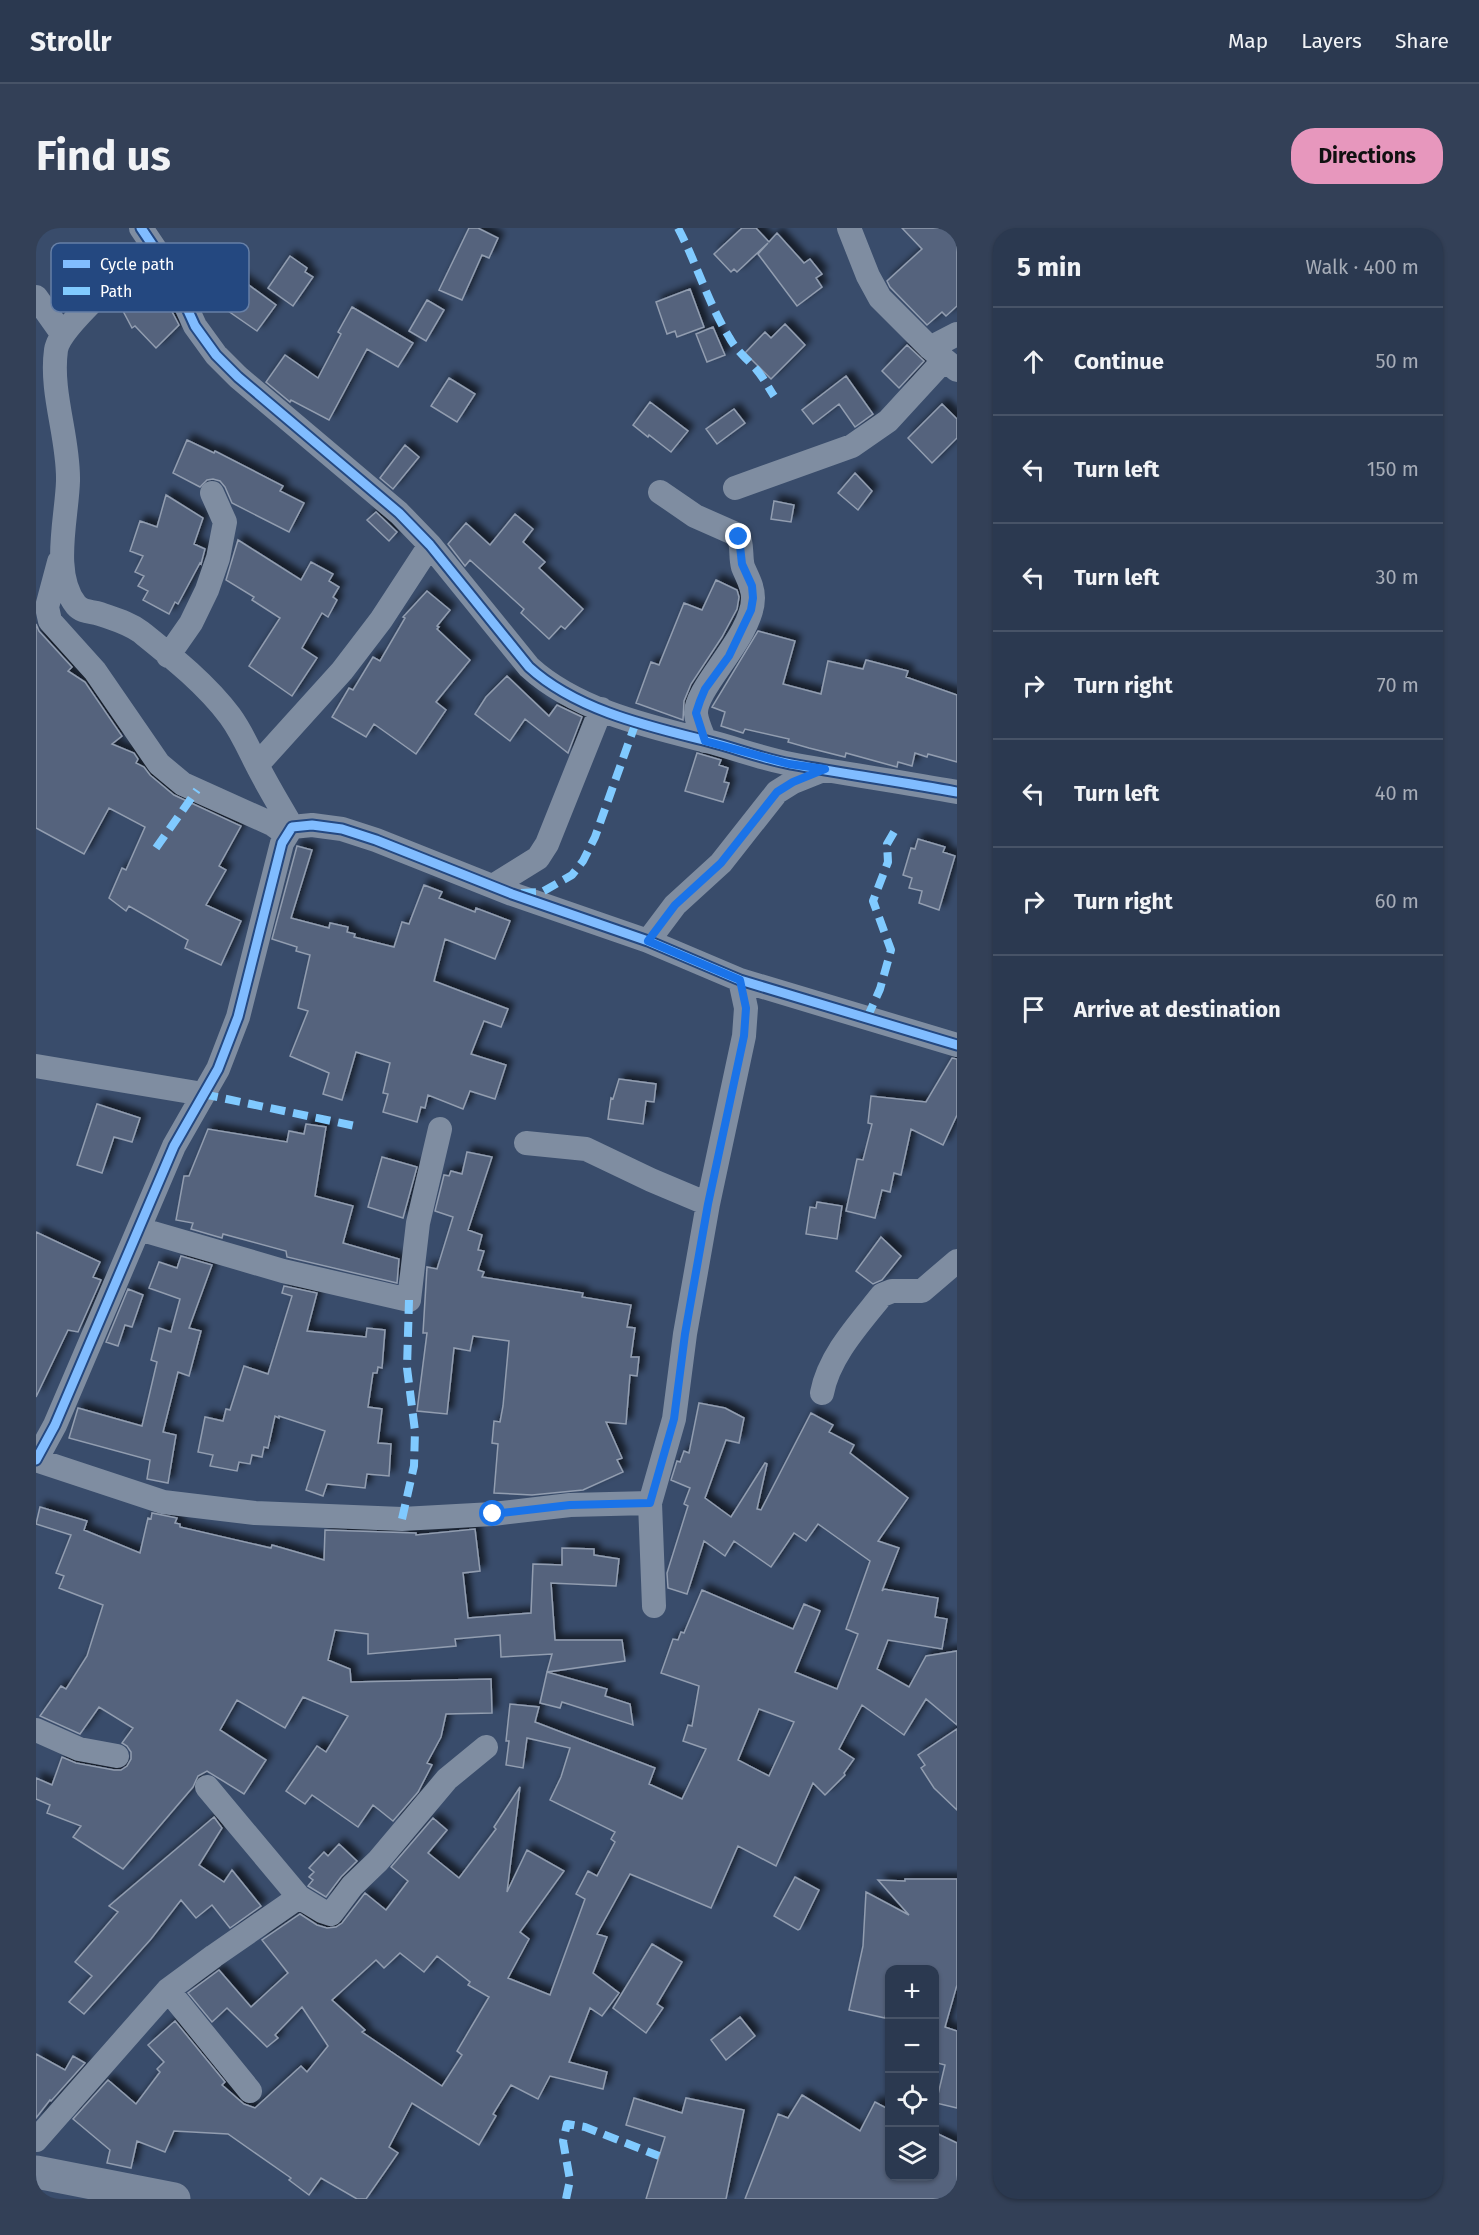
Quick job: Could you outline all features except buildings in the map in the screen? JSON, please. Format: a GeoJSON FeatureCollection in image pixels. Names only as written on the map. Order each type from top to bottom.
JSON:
{"type":"FeatureCollection","features":[{"type":"Feature","properties":{"kind":"street"},"geometry":{"type":"LineString","coordinates":[[141,228],[151,243]]}},
{"type":"Feature","properties":{"kind":"street"},"geometry":{"type":"LineString","coordinates":[[849,228],[868,276],[880,298],[944,359]]}},
{"type":"Feature","properties":{"kind":"street"},"geometry":{"type":"LineString","coordinates":[[36,297],[63,335]]}},
{"type":"Feature","properties":{"kind":"street"},"geometry":{"type":"LineString","coordinates":[[84,312],[63,335],[56,350],[57,393],[68,479],[62,571],[67,590],[78,607],[89,613],[97,613],[128,623],[192,675],[230,715],[246,741],[289,830],[258,931],[238,1017],[218,1070],[174,1146],[139,1229],[45,1422],[36,1460],[163,1502],[255,1514],[402,1519],[493,1514],[570,1505],[650,1503]]}},
{"type":"Feature","properties":{"kind":"street"},"geometry":{"type":"LineString","coordinates":[[189,312],[195,326],[216,355],[399,513],[430,545],[529,667],[546,682],[568,696],[686,738],[789,764],[957,792]]}},
{"type":"Feature","properties":{"kind":"street"},"geometry":{"type":"LineString","coordinates":[[735,488],[858,442],[888,421],[944,359],[957,334]]}},
{"type":"Feature","properties":{"kind":"street"},"geometry":{"type":"LineString","coordinates":[[660,492],[688,512],[738,535],[742,564],[752,586],[753,598],[748,618],[729,656],[705,689],[696,713],[705,741]]}},
{"type":"Feature","properties":{"kind":"street"},"geometry":{"type":"LineString","coordinates":[[168,656],[190,623],[207,590],[218,558],[225,522],[212,493]]}},
{"type":"Feature","properties":{"kind":"street"},"geometry":{"type":"LineString","coordinates":[[257,765],[342,671],[381,620],[430,545]]}},
{"type":"Feature","properties":{"kind":"street"},"geometry":{"type":"LineString","coordinates":[[63,549],[47,607],[50,621],[95,671],[159,764],[183,784],[289,830],[312,825],[342,829],[419,855],[494,886],[648,941],[740,980],[957,1046]]}},
{"type":"Feature","properties":{"kind":"street"},"geometry":{"type":"LineString","coordinates":[[494,886],[538,858],[547,844],[601,709]]}},
{"type":"Feature","properties":{"kind":"street"},"geometry":{"type":"LineString","coordinates":[[648,941],[675,905],[721,863],[777,792],[793,782],[825,769]]}},
{"type":"Feature","properties":{"kind":"street"},"geometry":{"type":"LineString","coordinates":[[654,1606],[650,1503],[674,1419],[685,1334],[708,1204],[744,1036],[746,1008],[740,980]]}},
{"type":"Feature","properties":{"kind":"street"},"geometry":{"type":"LineString","coordinates":[[36,1066],[203,1094]]}},
{"type":"Feature","properties":{"kind":"street"},"geometry":{"type":"LineString","coordinates":[[139,1229],[283,1271],[409,1300],[418,1223],[440,1129]]}},
{"type":"Feature","properties":{"kind":"street"},"geometry":{"type":"LineString","coordinates":[[526,1143],[586,1149],[708,1204]]}},
{"type":"Feature","properties":{"kind":"street"},"geometry":{"type":"LineString","coordinates":[[822,1393],[831,1365],[882,1295],[892,1291],[922,1291],[957,1261]]}},
{"type":"Feature","properties":{"kind":"street"},"geometry":{"type":"LineString","coordinates":[[36,1730],[79,1749],[117,1756]]}},
{"type":"Feature","properties":{"kind":"street"},"geometry":{"type":"LineString","coordinates":[[207,1787],[299,1897],[331,1914],[352,1886],[378,1862],[447,1779],[486,1747]]}},
{"type":"Feature","properties":{"kind":"street"},"geometry":{"type":"LineString","coordinates":[[36,2140],[168,1990],[299,1897]]}},
{"type":"Feature","properties":{"kind":"street"},"geometry":{"type":"LineString","coordinates":[[168,1990],[250,2091]]}},
{"type":"Feature","properties":{"kind":"street"},"geometry":{"type":"LineString","coordinates":[[36,2172],[174,2199]]}},
{"type":"Feature","properties":{"kind":"marked path"},"geometry":{"type":"LineString","coordinates":[[678,228],[722,324],[735,346],[759,372],[774,396]]}},
{"type":"Feature","properties":{"kind":"marked path"},"geometry":{"type":"LineString","coordinates":[[521,893],[542,892],[572,875],[583,861],[595,837],[636,722]]}},
{"type":"Feature","properties":{"kind":"marked path"},"geometry":{"type":"LineString","coordinates":[[156,848],[197,790]]}},
{"type":"Feature","properties":{"kind":"marked path"},"geometry":{"type":"LineString","coordinates":[[867,1018],[880,989],[891,950],[873,901],[888,862],[887,844],[894,832]]}},
{"type":"Feature","properties":{"kind":"marked path"},"geometry":{"type":"LineString","coordinates":[[203,1094],[360,1127]]}},
{"type":"Feature","properties":{"kind":"marked path"},"geometry":{"type":"LineString","coordinates":[[402,1519],[414,1466],[415,1431],[407,1368],[409,1300]]}},
{"type":"Feature","properties":{"kind":"marked path"},"geometry":{"type":"LineString","coordinates":[[566,2199],[570,2180],[563,2141],[567,2124],[585,2127],[659,2156]]}},
{"type":"Feature","properties":{"kind":"cycle path"},"geometry":{"type":"LineString","coordinates":[[141,228],[151,243]]}},
{"type":"Feature","properties":{"kind":"cycle path"},"geometry":{"type":"LineString","coordinates":[[189,312],[195,326],[216,355],[238,377],[399,513],[430,545],[529,667],[568,695],[613,715],[770,759],[957,792]]}},
{"type":"Feature","properties":{"kind":"cycle path"},"geometry":{"type":"LineString","coordinates":[[36,1460],[55,1425],[174,1146],[218,1069],[238,1017],[282,843],[292,827],[312,825],[342,829],[376,840],[512,894],[648,941],[740,980],[957,1045]]}},
{"type":"Feature","properties":{"kind":"route"},"geometry":{"type":"LineString","coordinates":[[493,1514],[570,1505],[650,1503],[674,1419],[685,1334],[708,1204],[744,1036],[746,1008],[740,980],[648,941],[675,905],[721,863],[777,792],[784,786],[825,769],[789,764],[705,741],[696,713],[700,701],[705,689],[729,656],[751,610],[752,586],[742,564],[739,537]]}}]}
